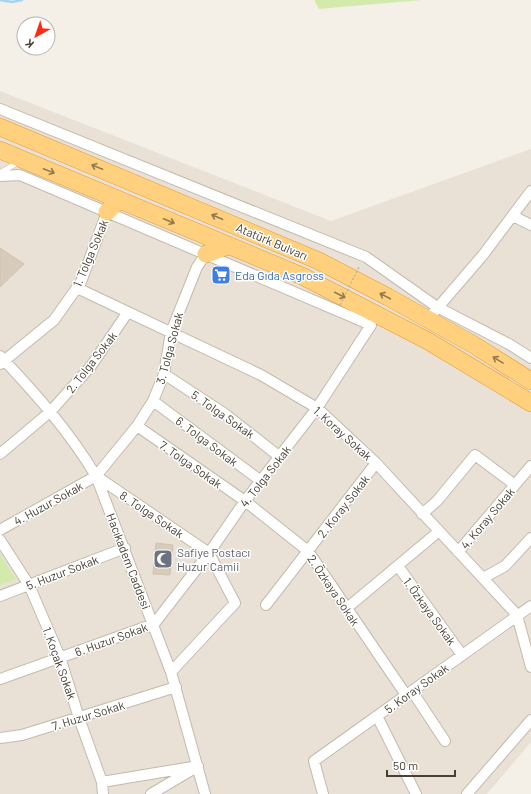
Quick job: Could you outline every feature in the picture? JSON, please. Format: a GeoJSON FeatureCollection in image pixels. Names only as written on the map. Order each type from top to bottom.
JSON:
{"type":"FeatureCollection","features":[{"type":"Feature","properties":{"kind":"highway","name":"Atatürk Bulvarı"},"geometry":{"type":"LineString","coordinates":[[0,127],[319,261],[432,313],[474,345],[531,381]]}},
{"type":"Feature","properties":{"kind":"highway","name":"Atatürk Bulvarı"},"geometry":{"type":"LineString","coordinates":[[0,150],[302,276],[377,321],[468,364],[531,403]]}},
{"type":"Feature","properties":{"kind":"highway"},"geometry":{"type":"LineString","coordinates":[[107,212],[119,200]]}},
{"type":"Feature","properties":{"kind":"highway"},"geometry":{"type":"LineString","coordinates":[[206,254],[228,246]]}},
{"type":"Feature","properties":{"kind":"street"},"geometry":{"type":"LineString","coordinates":[[0,109],[366,257],[432,313],[509,344],[531,358]]}},
{"type":"Feature","properties":{"kind":"street"},"geometry":{"type":"LineString","coordinates":[[0,175],[20,175],[206,254],[377,321]]}},
{"type":"Feature","properties":{"kind":"street"},"geometry":{"type":"LineString","coordinates":[[432,313],[483,255],[531,191]]}},
{"type":"Feature","properties":{"kind":"street","name":"1. Tolga Sokak"},"geometry":{"type":"LineString","coordinates":[[1,360],[54,320],[77,288],[107,212]]}},
{"type":"Feature","properties":{"kind":"street"},"geometry":{"type":"LineString","coordinates":[[513,216],[531,225]]}},
{"type":"Feature","properties":{"kind":"street","name":"3. Tolga Sokak"},"geometry":{"type":"LineString","coordinates":[[96,476],[137,426],[153,401],[164,374],[171,332],[196,267],[206,254]]}},
{"type":"Feature","properties":{"kind":"street","name":"1. Koray Sokak"},"geometry":{"type":"LineString","coordinates":[[77,288],[261,375],[317,408],[376,463],[438,532],[517,615],[531,667]]}},
{"type":"Feature","properties":{"kind":"street","name":"2. Tolga Sokak"},"geometry":{"type":"LineString","coordinates":[[0,454],[51,411],[91,366],[128,312]]}},
{"type":"Feature","properties":{"kind":"street","name":"4. Tolga Sokak"},"geometry":{"type":"LineString","coordinates":[[154,624],[209,552],[245,501],[317,408],[377,321]]}},
{"type":"Feature","properties":{"kind":"street","name":"Hacıkadem Caddesi"},"geometry":{"type":"LineString","coordinates":[[1,360],[51,411],[80,450],[96,476],[125,548],[171,672],[205,794]]}},
{"type":"Feature","properties":{"kind":"street","name":"5. Tolga Sokak"},"geometry":{"type":"LineString","coordinates":[[164,374],[225,414],[280,457]]}},
{"type":"Feature","properties":{"kind":"street","name":"6. Tolga Sokak"},"geometry":{"type":"LineString","coordinates":[[153,401],[261,481]]}},
{"type":"Feature","properties":{"kind":"street","name":"7. Tolga Sokak"},"geometry":{"type":"LineString","coordinates":[[137,426],[245,501]]}},
{"type":"Feature","properties":{"kind":"street"},"geometry":{"type":"LineString","coordinates":[[422,514],[437,501],[475,455],[515,485]]}},
{"type":"Feature","properties":{"kind":"street","name":"2. Koray Sokak"},"geometry":{"type":"LineString","coordinates":[[266,605],[376,463]]}},
{"type":"Feature","properties":{"kind":"street","name":"4. Koray Sokak"},"geometry":{"type":"LineString","coordinates":[[458,552],[531,466]]}},
{"type":"Feature","properties":{"kind":"street","name":"4. Huzur Sokak"},"geometry":{"type":"LineString","coordinates":[[0,530],[96,476]]}},
{"type":"Feature","properties":{"kind":"street","name":"8. Tolga Sokak"},"geometry":{"type":"LineString","coordinates":[[96,476],[209,552]]}},
{"type":"Feature","properties":{"kind":"street","name":"2. Özkaya Sokak"},"geometry":{"type":"LineString","coordinates":[[245,501],[308,551],[347,608],[445,741]]}},
{"type":"Feature","properties":{"kind":"street"},"geometry":{"type":"LineString","coordinates":[[347,608],[438,532]]}},
{"type":"Feature","properties":{"kind":"street"},"geometry":{"type":"LineString","coordinates":[[483,578],[504,566],[531,538]]}},
{"type":"Feature","properties":{"kind":"street","name":"1. Koçak Sokak"},"geometry":{"type":"LineString","coordinates":[[0,540],[29,585],[60,657],[79,718],[102,782],[103,794]]}},
{"type":"Feature","properties":{"kind":"street","name":"5. Huzur Sokak"},"geometry":{"type":"LineString","coordinates":[[0,596],[125,548]]}},
{"type":"Feature","properties":{"kind":"street"},"geometry":{"type":"LineString","coordinates":[[171,672],[235,603],[209,552]]}},
{"type":"Feature","properties":{"kind":"street","name":"1. Özkaya Sokak"},"geometry":{"type":"LineString","coordinates":[[398,566],[462,655]]}},
{"type":"Feature","properties":{"kind":"street","name":"5. Koray Sokak"},"geometry":{"type":"LineString","coordinates":[[323,794],[314,761],[531,606]]}},
{"type":"Feature","properties":{"kind":"street","name":"6. Huzur Sokak"},"geometry":{"type":"LineString","coordinates":[[0,679],[154,624]]}},
{"type":"Feature","properties":{"kind":"street","name":"7. Huzur Sokak"},"geometry":{"type":"LineString","coordinates":[[0,738],[22,735],[176,687]]}},
{"type":"Feature","properties":{"kind":"street"},"geometry":{"type":"LineString","coordinates":[[377,716],[416,794]]}},
{"type":"Feature","properties":{"kind":"street"},"geometry":{"type":"LineString","coordinates":[[467,794],[531,720]]}},
{"type":"Feature","properties":{"kind":"street"},"geometry":{"type":"LineString","coordinates":[[102,782],[198,766]]}},
{"type":"Feature","properties":{"kind":"street"},"geometry":{"type":"LineString","coordinates":[[150,794],[198,766]]}},
{"type":"Feature","properties":{"kind":"lane"},"geometry":{"type":"LineString","coordinates":[[0,175],[22,160]]}},
{"type":"Feature","properties":{"kind":"path"},"geometry":{"type":"LineString","coordinates":[[340,306],[359,267]]}},
{"type":"Feature","properties":{"kind":"shaded area"},"geometry":{"type":"Polygon","coordinates":[[[0,91],[331,221],[531,149],[531,742],[487,794],[0,794],[0,91]]]}},
{"type":"Feature","properties":{"kind":"green space"},"geometry":{"type":"Polygon","coordinates":[[[314,0],[422,0],[319,9],[314,0]]]}},
{"type":"Feature","properties":{"kind":"green space"},"geometry":{"type":"Polygon","coordinates":[[[0,554],[16,579],[0,585],[0,554]]]}},
{"type":"Feature","properties":{"kind":"building"},"geometry":{"type":"Polygon","coordinates":[[[0,248],[24,264],[0,287],[0,248]]]}},
{"type":"Feature","properties":{"kind":"building","name":"Safiye Postacı Huzur Camii"},"geometry":{"type":"Polygon","coordinates":[[[156,543],[173,545],[170,575],[153,574],[156,543]]]}},
{"type":"Feature","properties":{"kind":"waterway"},"geometry":{"type":"LineString","coordinates":[[0,0],[12,2],[22,0]]}},
{"type":"Feature","properties":{"kind":"place","name":"Eda Gıda Asgross"},"geometry":{"type":"Point","coordinates":[221,275]}},
{"type":"Feature","properties":{"kind":"place","name":"Safiye Postacı Huzur Camii"},"geometry":{"type":"Point","coordinates":[163,559]}}]}
